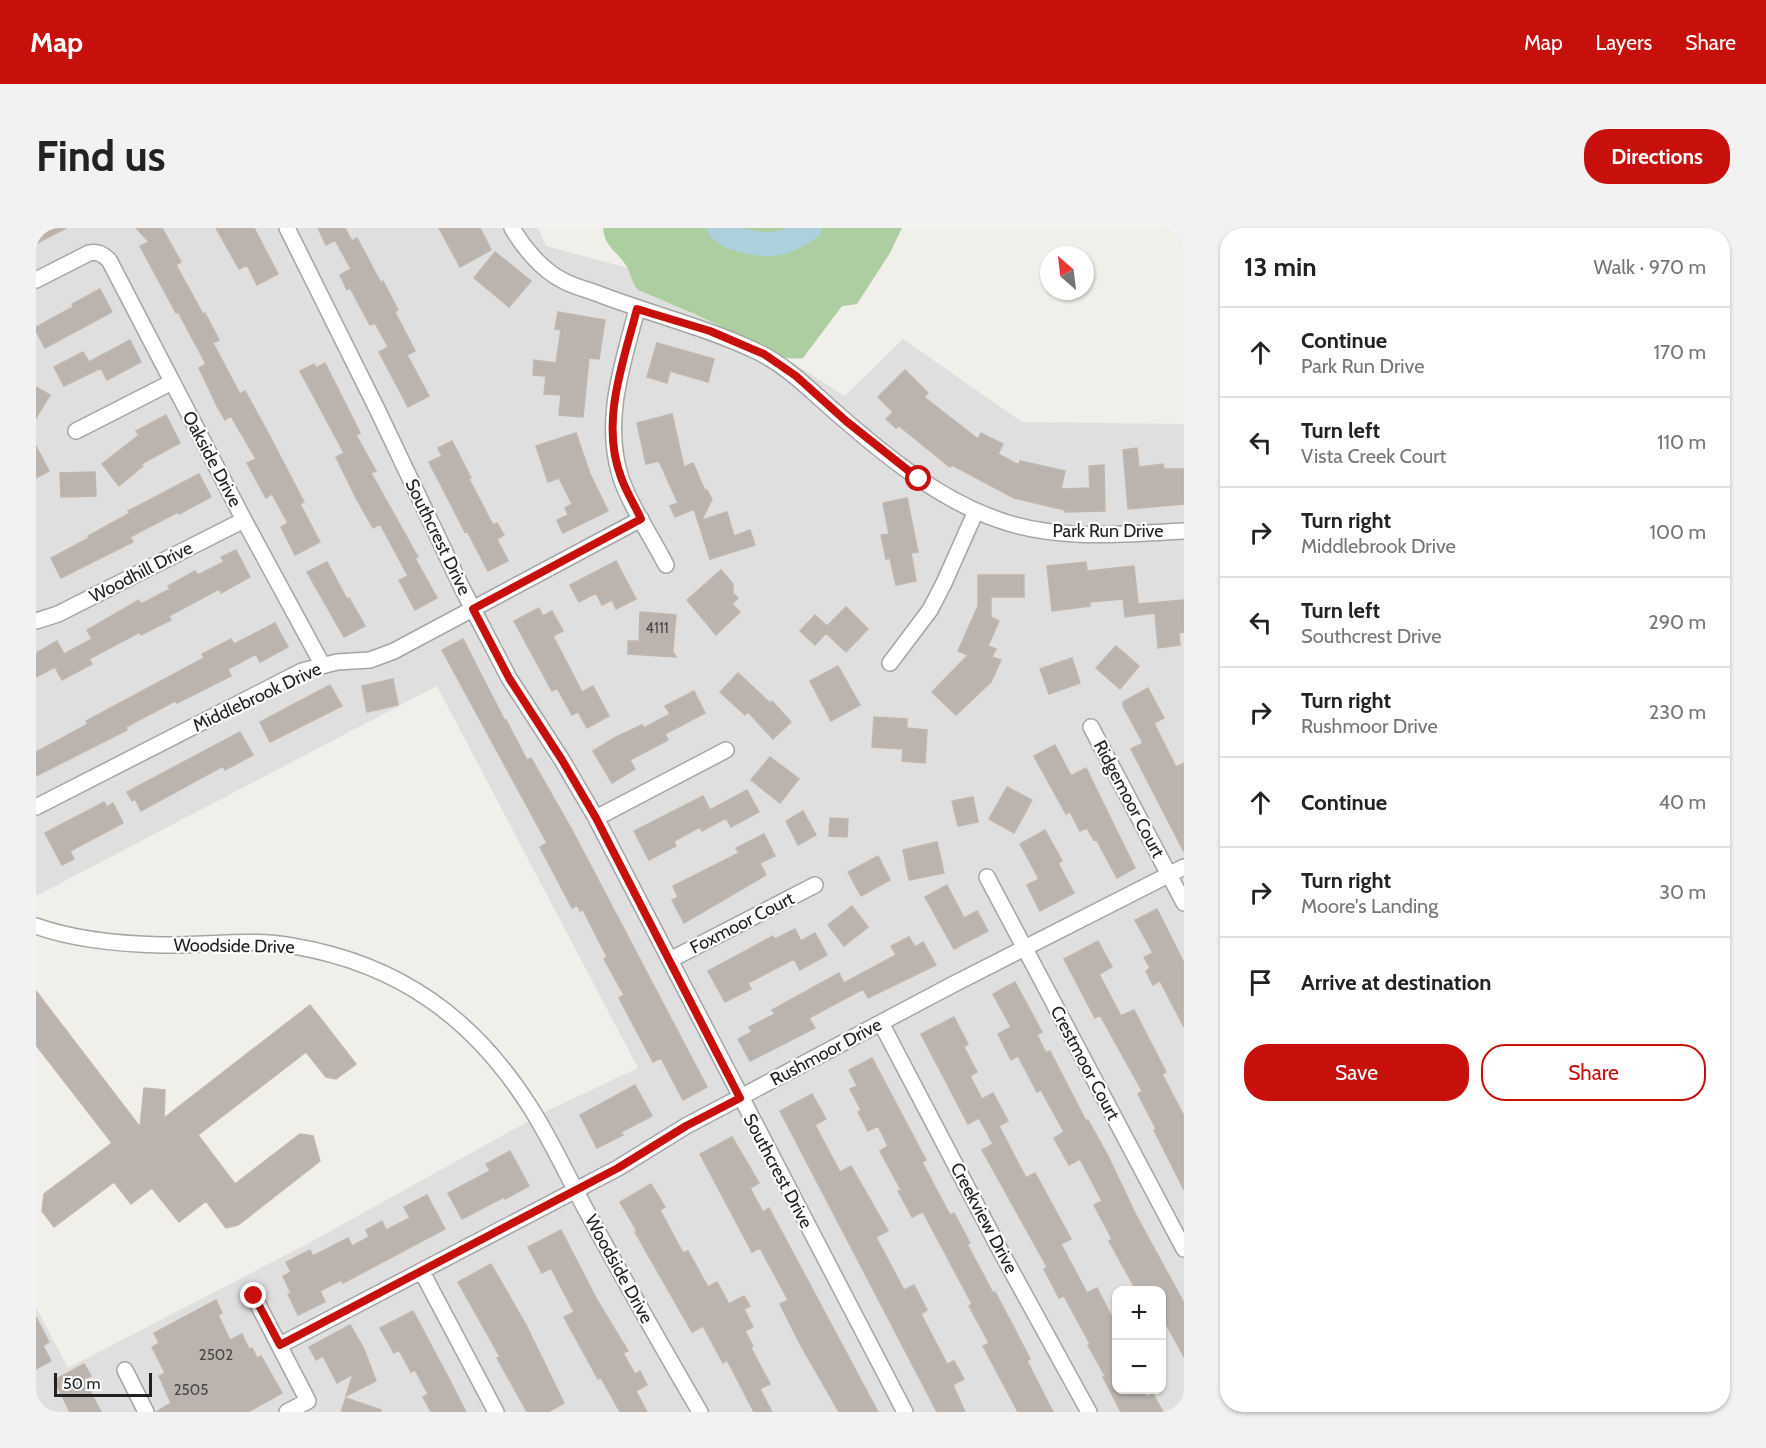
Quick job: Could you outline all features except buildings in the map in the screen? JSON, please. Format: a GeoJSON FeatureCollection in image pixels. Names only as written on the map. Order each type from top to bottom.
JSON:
{"type":"FeatureCollection","features":[{"type":"Feature","properties":{"kind":"street","name":"Southcrest Drive"},"geometry":{"type":"LineString","coordinates":[[287,228],[473,609],[509,678],[596,818],[904,1412]]}},
{"type":"Feature","properties":{"kind":"street","name":"Park Run Drive"},"geometry":{"type":"LineString","coordinates":[[512,228],[524,246],[543,266],[561,280],[637,309],[710,331],[764,354],[796,376],[846,421],[919,479],[976,511],[1000,521],[1040,531],[1082,534],[1184,531]]}},
{"type":"Feature","properties":{"kind":"street","name":"Oakside Drive"},"geometry":{"type":"LineString","coordinates":[[36,280],[89,253],[102,254],[109,260],[322,664]]}},
{"type":"Feature","properties":{"kind":"street"},"geometry":{"type":"LineString","coordinates":[[637,309],[618,383],[612,430],[613,445],[621,477],[666,565]]}},
{"type":"Feature","properties":{"kind":"street"},"geometry":{"type":"LineString","coordinates":[[76,431],[172,382]]}},
{"type":"Feature","properties":{"kind":"street"},"geometry":{"type":"LineString","coordinates":[[890,663],[930,610],[976,511]]}},
{"type":"Feature","properties":{"kind":"street","name":"Woodhill Drive"},"geometry":{"type":"LineString","coordinates":[[36,621],[58,614],[244,519]]}},
{"type":"Feature","properties":{"kind":"street","name":"Middlebrook Drive"},"geometry":{"type":"LineString","coordinates":[[36,807],[302,671],[322,664],[370,660],[394,651],[641,519]]}},
{"type":"Feature","properties":{"kind":"street","name":"Ridgemoor Court"},"geometry":{"type":"LineString","coordinates":[[1091,727],[1184,903]]}},
{"type":"Feature","properties":{"kind":"street"},"geometry":{"type":"LineString","coordinates":[[596,818],[726,750]]}},
{"type":"Feature","properties":{"kind":"street","name":"Rushmoor Drive"},"geometry":{"type":"LineString","coordinates":[[280,1345],[618,1168],[686,1126],[1184,867]]}},
{"type":"Feature","properties":{"kind":"street","name":"Crestmoor Court"},"geometry":{"type":"LineString","coordinates":[[987,877],[1184,1249]]}},
{"type":"Feature","properties":{"kind":"street","name":"Foxmoor Court"},"geometry":{"type":"LineString","coordinates":[[670,960],[815,885]]}},
{"type":"Feature","properties":{"kind":"street","name":"Woodside Drive"},"geometry":{"type":"LineString","coordinates":[[36,926],[92,939],[160,945],[242,943],[291,945],[320,951],[362,965],[401,982],[433,1000],[485,1046],[534,1112],[575,1190],[700,1412]]}},
{"type":"Feature","properties":{"kind":"street","name":"Creekview Drive"},"geometry":{"type":"LineString","coordinates":[[882,1023],[1000,1250],[1089,1412]]}},
{"type":"Feature","properties":{"kind":"street"},"geometry":{"type":"LineString","coordinates":[[422,1272],[496,1412]]}},
{"type":"Feature","properties":{"kind":"street"},"geometry":{"type":"LineString","coordinates":[[254,1296],[308,1401],[287,1412]]}},
{"type":"Feature","properties":{"kind":"street"},"geometry":{"type":"LineString","coordinates":[[125,1370],[146,1412]]}},
{"type":"Feature","properties":{"kind":"shaded area"},"geometry":{"type":"Polygon","coordinates":[[[36,228],[538,228],[546,246],[654,275],[845,396],[903,339],[1022,422],[1184,424],[1184,1412],[36,1412],[36,1307],[68,1368],[309,1243],[549,1110],[638,1068],[437,686],[36,896],[36,228]]]}},
{"type":"Feature","properties":{"kind":"green space"},"geometry":{"type":"Polygon","coordinates":[[[603,228],[902,228],[890,253],[857,304],[842,306],[803,358],[791,358],[768,353],[714,323],[638,290],[629,270],[608,244],[603,228]]]}},
{"type":"Feature","properties":{"kind":"waterway"},"geometry":{"type":"LineString","coordinates":[[719,228],[733,237],[763,244],[789,240],[810,228]]}},
{"type":"Feature","properties":{"kind":"route"},"geometry":{"type":"LineString","coordinates":[[254,1296],[280,1345],[618,1168],[686,1126],[740,1098],[596,818],[509,678],[473,609],[641,519],[621,477],[613,445],[612,430],[618,383],[637,309],[710,331],[764,354],[796,376],[867,439],[919,479]]}}]}
